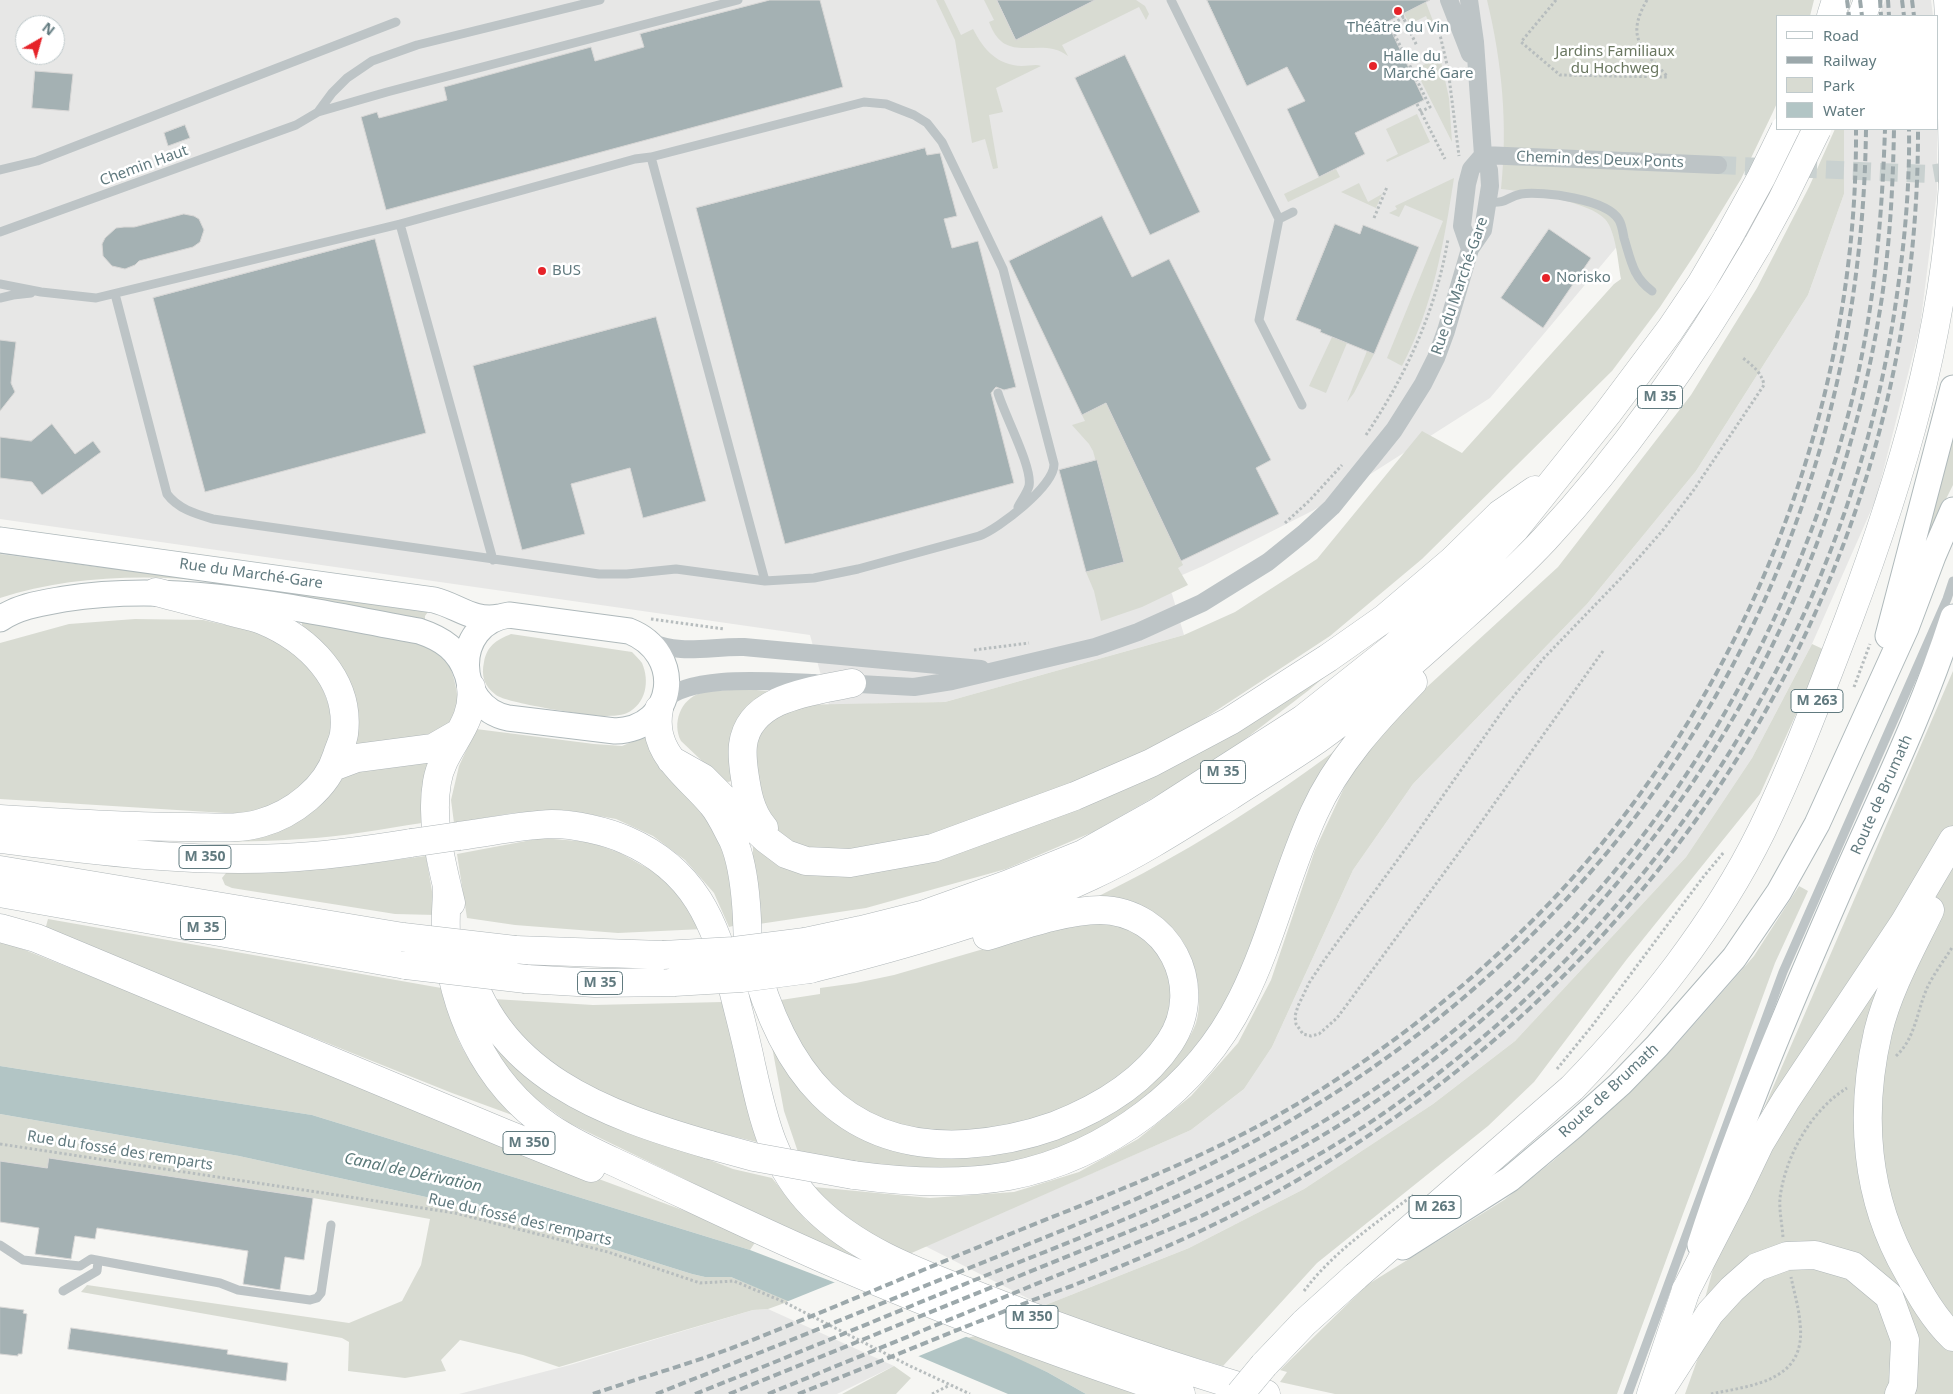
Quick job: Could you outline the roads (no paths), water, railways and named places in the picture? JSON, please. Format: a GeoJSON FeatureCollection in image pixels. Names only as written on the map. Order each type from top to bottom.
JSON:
{"type":"FeatureCollection","features":[{"type":"Feature","properties":{"kind":"main road"},"geometry":{"type":"LineString","coordinates":[[1831,15],[1836,0]]}},
{"type":"Feature","properties":{"kind":"main road"},"geometry":{"type":"LineString","coordinates":[[1862,15],[1868,0]]}},
{"type":"Feature","properties":{"kind":"main road"},"geometry":{"type":"LineString","coordinates":[[1948,0],[1951,51],[1952,183]]}},
{"type":"Feature","properties":{"kind":"main road","name":"M 35"},"geometry":{"type":"LineString","coordinates":[[0,870],[403,936],[515,950],[663,955],[734,951],[806,942],[862,930],[925,914],[1006,885],[1083,854],[1158,812],[1303,720],[1395,646],[1446,600],[1484,562],[1515,529],[1561,472],[1670,330],[1728,238],[1785,130]]}},
{"type":"Feature","properties":{"kind":"main road","name":"M 35"},"geometry":{"type":"LineString","coordinates":[[0,893],[406,965],[526,979],[595,983],[674,982],[742,978],[810,969],[928,938],[1017,907],[1093,876],[1188,822],[1303,749],[1333,727],[1376,694],[1420,656],[1515,570],[1546,539],[1598,478],[1671,382],[1706,331],[1758,244],[1817,130]]}},
{"type":"Feature","properties":{"kind":"main road","name":"M 263"},"geometry":{"type":"LineString","coordinates":[[1355,1277],[1572,1088],[1605,1054],[1669,977],[1721,901],[1761,832],[1790,768],[1833,660],[1868,567],[1906,455],[1922,391],[1945,273],[1952,183]]}},
{"type":"Feature","properties":{"kind":"main road","name":"Route de Brumath"},"geometry":{"type":"LineString","coordinates":[[1859,732],[1912,550],[1953,388]]}},
{"type":"Feature","properties":{"kind":"main road"},"geometry":{"type":"LineString","coordinates":[[649,630],[664,664],[667,684],[657,718],[658,734],[661,744],[671,760],[703,778],[766,839],[786,854],[806,862],[850,863],[932,848],[1075,796],[1151,763],[1230,721],[1328,658],[1385,618],[1452,561],[1500,514],[1561,472]]}},
{"type":"Feature","properties":{"kind":"main road","name":"Route de Brumath"},"geometry":{"type":"LineString","coordinates":[[1240,1394],[1264,1365],[1304,1323],[1355,1277],[1510,1179],[1620,1084],[1657,1046],[1734,958],[1779,892],[1816,824],[1906,628],[1932,558],[1953,510]]}},
{"type":"Feature","properties":{"kind":"main road","name":"Rue du Marché-Gare"},"geometry":{"type":"LineString","coordinates":[[0,540],[434,600],[483,618],[520,616],[630,631],[649,630]]}},
{"type":"Feature","properties":{"kind":"main road"},"geometry":{"type":"LineString","coordinates":[[500,616],[483,626],[470,644],[467,654],[471,711],[444,762],[437,781],[435,804],[438,845],[466,964],[476,992],[503,1035],[531,1064],[564,1088],[598,1106],[659,1129],[771,1161],[891,1180],[947,1182],[1009,1176],[1043,1168],[1085,1150],[1123,1129],[1171,1092],[1207,1053],[1226,1027],[1242,1000],[1314,813],[1336,771],[1367,731],[1475,620],[1515,570]]}},
{"type":"Feature","properties":{"kind":"main road"},"geometry":{"type":"LineString","coordinates":[[4,615],[44,602],[79,597],[156,592],[256,601],[419,630],[434,636],[453,649],[461,658],[482,706],[499,716],[626,731],[642,726],[654,716],[661,705]]}},
{"type":"Feature","properties":{"kind":"main road"},"geometry":{"type":"LineString","coordinates":[[0,819],[157,827],[232,827],[260,824],[299,805],[313,793],[334,767],[344,735],[345,712],[339,689],[328,670],[310,649],[294,637],[262,620],[156,592]]}},
{"type":"Feature","properties":{"kind":"main road","name":"Route de Brumath"},"geometry":{"type":"LineString","coordinates":[[1651,1394],[1720,1184],[1798,984],[1930,686],[1953,617]]}},
{"type":"Feature","properties":{"kind":"main road"},"geometry":{"type":"LineString","coordinates":[[1930,686],[1953,638]]}},
{"type":"Feature","properties":{"kind":"main road"},"geometry":{"type":"LineString","coordinates":[[786,854],[761,825],[748,798],[743,744],[750,725],[757,715],[781,700],[852,683]]}},
{"type":"Feature","properties":{"kind":"main road"},"geometry":{"type":"LineString","coordinates":[[334,767],[357,758],[434,748],[460,733]]}},
{"type":"Feature","properties":{"kind":"main road","name":"M 350"},"geometry":{"type":"LineString","coordinates":[[671,760],[714,806],[733,842],[742,869],[748,937],[750,1057]]}},
{"type":"Feature","properties":{"kind":"main road","name":"M 350"},"geometry":{"type":"LineString","coordinates":[[0,839],[126,853],[225,858],[281,858],[354,852],[553,824],[608,832],[646,849],[673,869],[703,906],[724,957],[750,1057],[761,1109],[779,1161],[799,1190],[830,1221],[864,1245],[906,1267],[1044,1322],[1144,1357],[1266,1394]]}},
{"type":"Feature","properties":{"kind":"main road"},"geometry":{"type":"LineString","coordinates":[[1686,1290],[1760,1144],[1786,1100],[1904,923],[1953,840]]}},
{"type":"Feature","properties":{"kind":"main road"},"geometry":{"type":"LineString","coordinates":[[1953,866],[1904,964],[1878,1031],[1868,1089],[1867,1134],[1871,1170],[1882,1214],[1899,1256],[1921,1295],[1953,1337]]}},
{"type":"Feature","properties":{"kind":"main road","name":"M 350"},"geometry":{"type":"LineString","coordinates":[[447,886],[447,944],[460,1008],[475,1044],[486,1062],[509,1093],[541,1121],[575,1143],[840,1266],[988,1326],[1099,1368],[1181,1394]]}},
{"type":"Feature","properties":{"kind":"main road"},"geometry":{"type":"LineString","coordinates":[[748,937],[762,988],[775,1023],[786,1045],[811,1082],[837,1108],[854,1120],[873,1130],[909,1141],[954,1145],[1000,1140],[1047,1128],[1087,1112],[1127,1087],[1144,1072],[1169,1044],[1182,1017],[1185,1001],[1185,984],[1174,953],[1150,927],[1134,918],[1100,910],[1070,914],[960,944],[928,938]]}},
{"type":"Feature","properties":{"kind":"main road","name":"M 350"},"geometry":{"type":"LineString","coordinates":[[0,928],[36,938],[504,1133],[672,1200],[788,1242]]}},
{"type":"Feature","properties":{"kind":"main road"},"geometry":{"type":"LineString","coordinates":[[1658,1394],[1710,1313],[1757,1266],[1787,1256],[1815,1255],[1853,1266],[1889,1296],[1905,1340],[1903,1386],[1899,1394]]}},
{"type":"Feature","properties":{"kind":"street","name":"Rue du Marché-Gare"},"geometry":{"type":"LineString","coordinates":[[1449,0],[1478,73]]}},
{"type":"Feature","properties":{"kind":"street","name":"Rue du Marché-Gare"},"geometry":{"type":"LineString","coordinates":[[661,705],[684,688],[704,683],[852,683],[914,687],[952,681],[1094,647],[1174,618],[1202,603],[1242,580],[1304,533],[1332,507],[1373,457],[1394,430],[1423,384],[1436,358],[1446,331],[1470,249],[1483,230],[1488,202],[1489,170],[1483,155],[1478,73],[1470,0]]}},
{"type":"Feature","properties":{"kind":"street","name":"Chemin des Deux Ponts"},"geometry":{"type":"LineString","coordinates":[[1483,155],[1718,165]]}},
{"type":"Feature","properties":{"kind":"street"},"geometry":{"type":"LineString","coordinates":[[1470,249],[1462,226],[1467,184],[1471,169],[1483,155]]}},
{"type":"Feature","properties":{"kind":"street"},"geometry":{"type":"LineString","coordinates":[[649,630],[676,650],[687,651],[726,647],[744,648],[994,670]]}},
{"type":"Feature","properties":{"kind":"lane"},"geometry":{"type":"LineString","coordinates":[[318,112],[347,78],[372,61],[417,45],[600,0]]}},
{"type":"Feature","properties":{"kind":"lane"},"geometry":{"type":"LineString","coordinates":[[318,112],[405,87],[738,0]]}},
{"type":"Feature","properties":{"kind":"lane"},"geometry":{"type":"LineString","coordinates":[[1171,0],[1279,219],[1259,320],[1302,405]]}},
{"type":"Feature","properties":{"kind":"lane"},"geometry":{"type":"LineString","coordinates":[[0,170],[37,161],[396,22]]}},
{"type":"Feature","properties":{"kind":"lane"},"geometry":{"type":"LineString","coordinates":[[0,284],[90,298],[115,294],[400,224],[635,159],[651,157],[864,102],[881,103],[900,108],[927,124],[942,142],[1003,269],[1054,464],[1052,475],[1034,497],[999,526],[979,536],[832,575],[765,581],[676,569],[614,575],[493,560],[213,518],[177,504],[171,500],[165,489],[115,294]]}},
{"type":"Feature","properties":{"kind":"lane","name":"Chemin Haut"},"geometry":{"type":"LineString","coordinates":[[0,232],[296,125],[318,112]]}},
{"type":"Feature","properties":{"kind":"lane"},"geometry":{"type":"LineString","coordinates":[[651,157],[765,581]]}},
{"type":"Feature","properties":{"kind":"lane"},"geometry":{"type":"LineString","coordinates":[[1488,202],[1501,203],[1520,194],[1542,194],[1579,198],[1604,206],[1618,219],[1635,274],[1652,291]]}},
{"type":"Feature","properties":{"kind":"lane"},"geometry":{"type":"LineString","coordinates":[[1279,219],[1293,212]]}},
{"type":"Feature","properties":{"kind":"lane"},"geometry":{"type":"LineString","coordinates":[[400,224],[493,560]]}},
{"type":"Feature","properties":{"kind":"lane"},"geometry":{"type":"LineString","coordinates":[[0,298],[42,292]]}},
{"type":"Feature","properties":{"kind":"lane"},"geometry":{"type":"LineString","coordinates":[[998,393],[1024,460],[1028,477],[1028,488],[1017,510]]}},
{"type":"Feature","properties":{"kind":"lane"},"geometry":{"type":"LineString","coordinates":[[1932,558],[1953,534]]}},
{"type":"Feature","properties":{"kind":"lane"},"geometry":{"type":"LineString","coordinates":[[1628,1394],[1783,972],[1947,599],[1953,581]]}},
{"type":"Feature","properties":{"kind":"lane"},"geometry":{"type":"LineString","coordinates":[[0,1245],[23,1260],[80,1266],[91,1259],[220,1283],[238,1290],[310,1300],[317,1298],[321,1293],[332,1225]]}},
{"type":"Feature","properties":{"kind":"lane"},"geometry":{"type":"LineString","coordinates":[[63,1291],[97,1271],[98,1261]]}},
{"type":"Feature","properties":{"kind":"water","name":"Canal de Dérivation"},"geometry":{"type":"Polygon","coordinates":[[[0,1066],[312,1115],[750,1250],[836,1283],[1008,1354],[1047,1372],[1086,1394],[1008,1394],[731,1277],[705,1277],[692,1274],[449,1202],[239,1156],[0,1114],[0,1066]]]}},
{"type":"Feature","properties":{"kind":"tunnel"},"geometry":{"type":"LineString","coordinates":[[1718,165],[1930,174],[1953,170]]}},
{"type":"Feature","properties":{"kind":"railway"},"geometry":{"type":"LineString","coordinates":[[1847,0],[1849,15]]}},
{"type":"Feature","properties":{"kind":"railway"},"geometry":{"type":"LineString","coordinates":[[1860,0],[1862,15]]}},
{"type":"Feature","properties":{"kind":"railway"},"geometry":{"type":"LineString","coordinates":[[1880,0],[1881,15]]}},
{"type":"Feature","properties":{"kind":"railway"},"geometry":{"type":"LineString","coordinates":[[1888,0],[1889,15]]}},
{"type":"Feature","properties":{"kind":"railway"},"geometry":{"type":"LineString","coordinates":[[1902,0],[1904,15]]}},
{"type":"Feature","properties":{"kind":"railway"},"geometry":{"type":"LineString","coordinates":[[1912,0],[1914,15]]}},
{"type":"Feature","properties":{"kind":"railway"},"geometry":{"type":"LineString","coordinates":[[593,1394],[715,1354],[768,1334],[1132,1185],[1242,1135],[1312,1095],[1399,1036],[1455,992],[1533,920],[1606,839],[1670,750],[1726,656],[1772,556],[1809,452],[1835,346],[1851,238],[1856,130]]}},
{"type":"Feature","properties":{"kind":"railway"},"geometry":{"type":"LineString","coordinates":[[656,1394],[1083,1222],[1155,1191],[1225,1157],[1260,1138],[1395,1052],[1514,952],[1617,840],[1703,717],[1772,583],[1822,440],[1854,288],[1866,130]]}},
{"type":"Feature","properties":{"kind":"railway"},"geometry":{"type":"LineString","coordinates":[[695,1394],[1130,1217],[1220,1176],[1308,1131],[1350,1105],[1441,1041],[1525,968],[1601,888],[1668,800],[1728,707],[1779,609],[1820,506],[1852,400],[1866,333],[1876,265],[1885,130]]}},
{"type":"Feature","properties":{"kind":"railway"},"geometry":{"type":"LineString","coordinates":[[729,1394],[1152,1222],[1275,1162],[1346,1121],[1450,1047],[1544,963],[1629,869],[1703,767],[1766,658],[1817,543],[1856,422],[1882,297],[1891,213],[1894,130]]}},
{"type":"Feature","properties":{"kind":"railway"},"geometry":{"type":"LineString","coordinates":[[768,1394],[1197,1218],[1293,1169],[1384,1113],[1482,1038],[1571,954],[1652,862],[1723,763],[1783,657],[1833,545],[1870,429],[1895,308],[1906,218],[1909,130]]}},
{"type":"Feature","properties":{"kind":"railway"},"geometry":{"type":"LineString","coordinates":[[798,1394],[1132,1261],[1211,1226],[1287,1186],[1424,1096],[1548,991],[1656,873],[1747,743],[1820,602],[1874,452],[1907,294],[1918,130]]}},
{"type":"Feature","properties":{"kind":"place","name":"Théâtre du Vin"},"geometry":{"type":"Point","coordinates":[1398,11]}},
{"type":"Feature","properties":{"kind":"place","name":"Halle du Marché Gare"},"geometry":{"type":"Point","coordinates":[1373,66]}},
{"type":"Feature","properties":{"kind":"place","name":"BUS"},"geometry":{"type":"Point","coordinates":[542,271]}},
{"type":"Feature","properties":{"kind":"place","name":"Norisko"},"geometry":{"type":"Point","coordinates":[1546,278]}},
{"type":"Feature","properties":{"kind":"park label","name":"Jardins Familiaux du Hochweg"},"geometry":{"type":"Point","coordinates":[1615,60]}}]}
